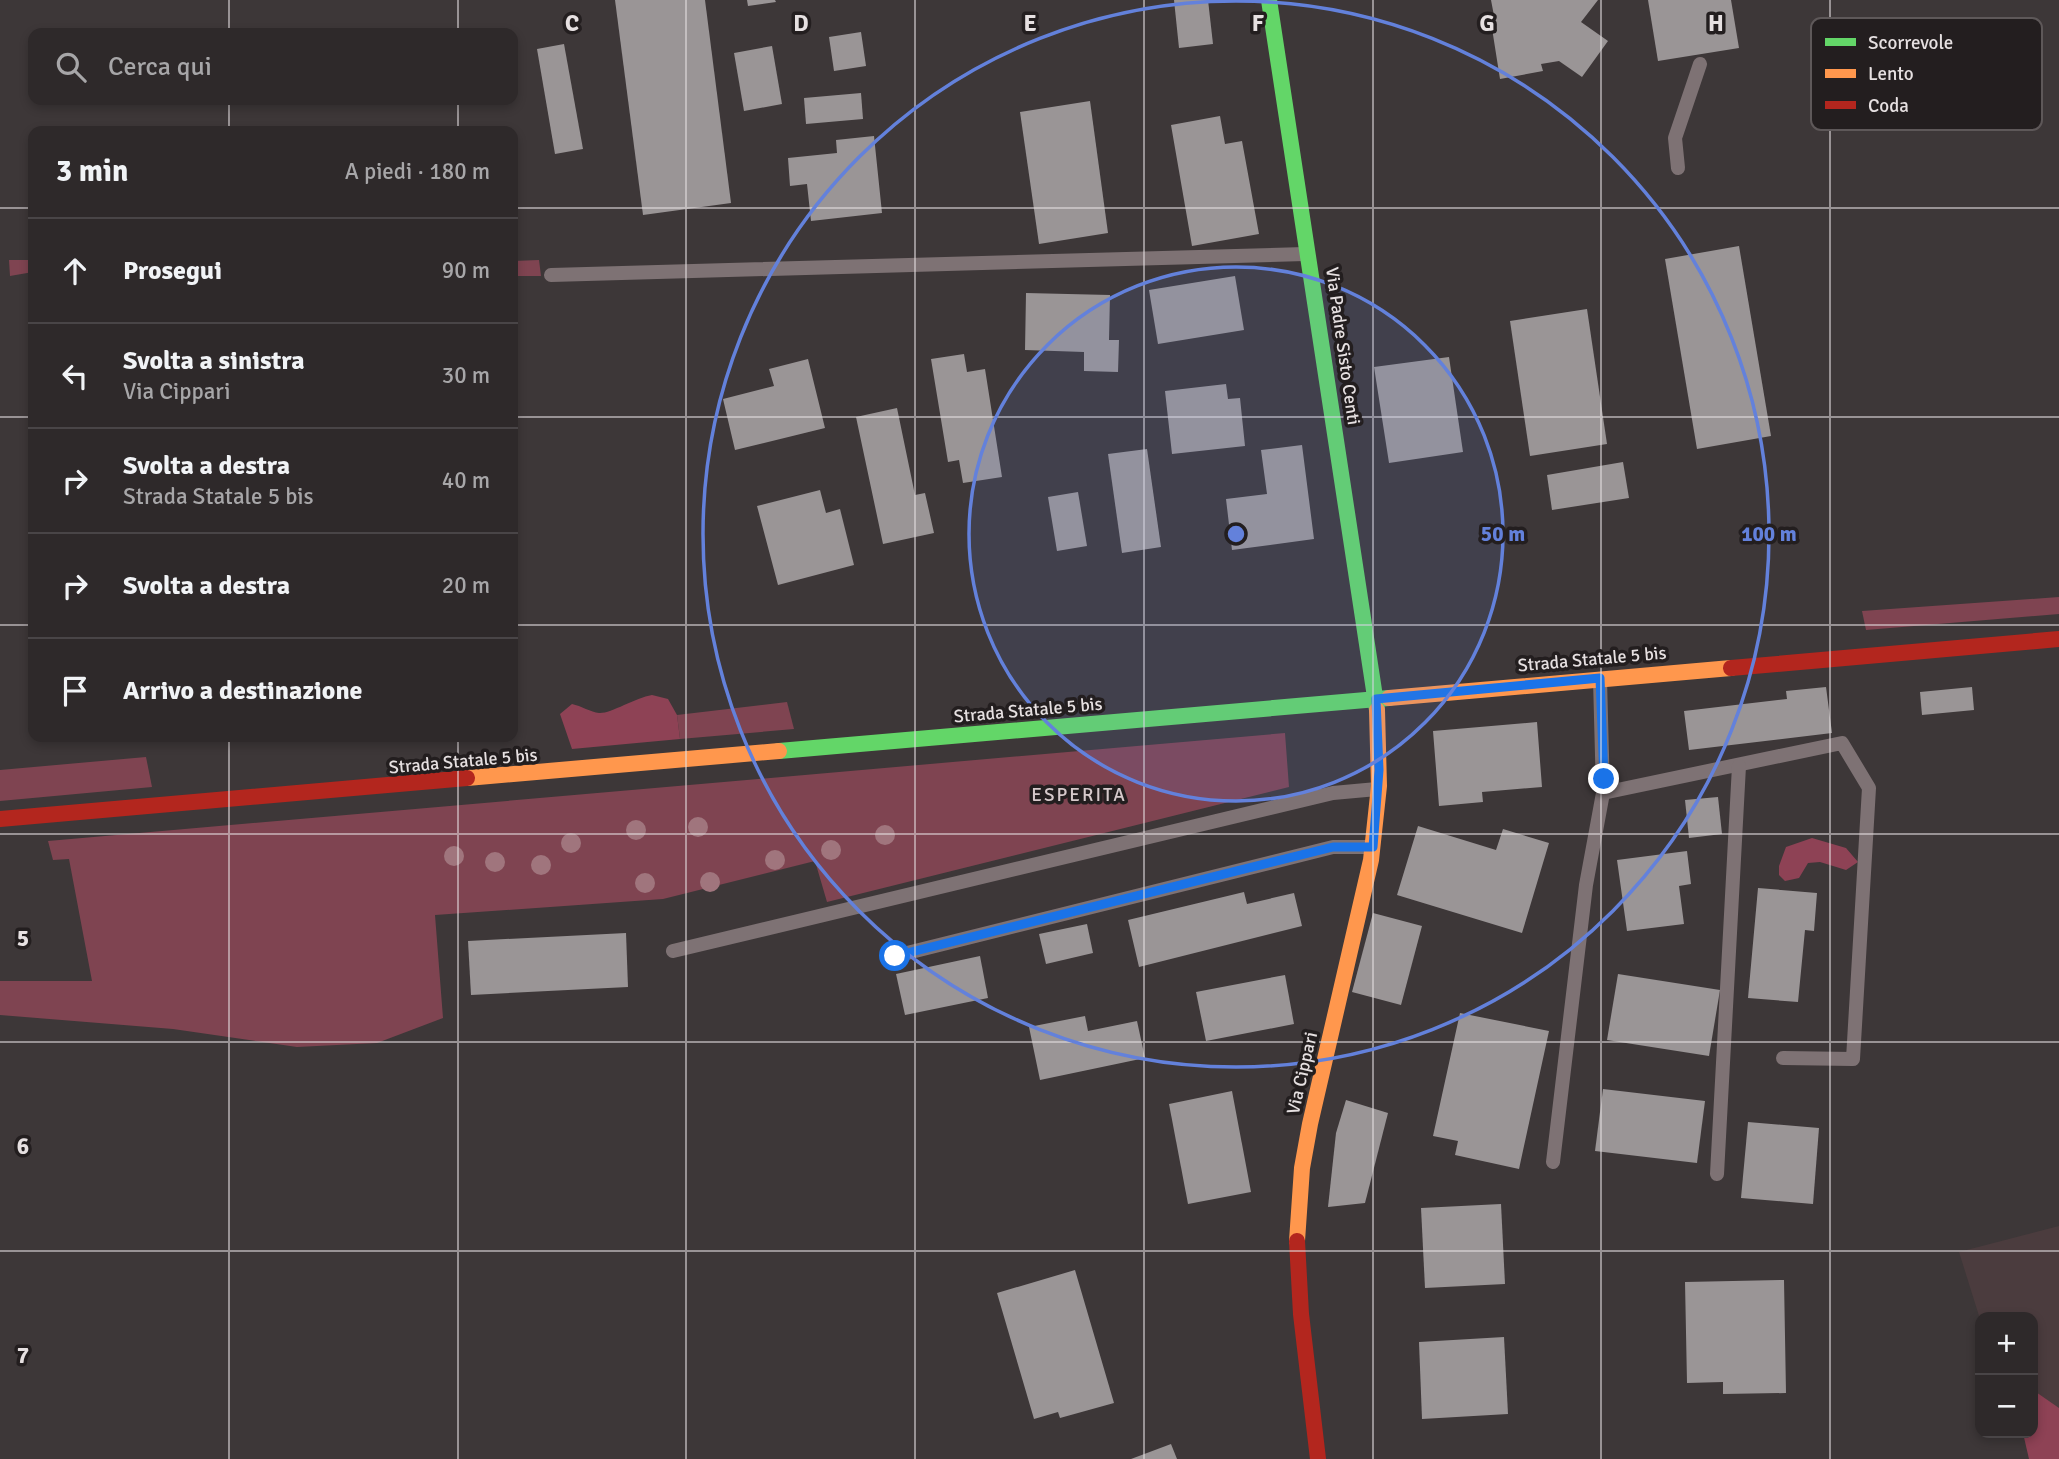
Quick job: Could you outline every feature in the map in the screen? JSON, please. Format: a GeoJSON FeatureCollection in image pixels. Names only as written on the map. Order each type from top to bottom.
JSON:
{"type":"FeatureCollection","features":[{"type":"Feature","properties":{"kind":"main road","name":"Via Padre Sisto Centi"},"geometry":{"type":"LineString","coordinates":[[1269,0],[1376,699]]}},
{"type":"Feature","properties":{"kind":"main road","name":"Strada Statale 5 bis"},"geometry":{"type":"LineString","coordinates":[[0,819],[2059,639]]}},
{"type":"Feature","properties":{"kind":"main road","name":"Via Cippari"},"geometry":{"type":"LineString","coordinates":[[1318,1459],[1300,1296],[1302,1172],[1311,1116],[1373,847],[1379,789],[1376,699]]}},
{"type":"Feature","properties":{"kind":"lane"},"geometry":{"type":"LineString","coordinates":[[1678,168],[1675,138],[1700,64]]}},
{"type":"Feature","properties":{"kind":"lane"},"geometry":{"type":"LineString","coordinates":[[551,275],[1310,254]]}},
{"type":"Feature","properties":{"kind":"lane"},"geometry":{"type":"LineString","coordinates":[[1553,1161],[1587,885],[1603,793],[1600,678]]}},
{"type":"Feature","properties":{"kind":"lane"},"geometry":{"type":"LineString","coordinates":[[1603,793],[1842,743],[1869,788],[1853,1059],[1783,1058]]}},
{"type":"Feature","properties":{"kind":"lane"},"geometry":{"type":"LineString","coordinates":[[1717,1174],[1739,766]]}},
{"type":"Feature","properties":{"kind":"lane"},"geometry":{"type":"LineString","coordinates":[[673,951],[1333,793],[1379,789]]}},
{"type":"Feature","properties":{"kind":"lane"},"geometry":{"type":"LineString","coordinates":[[895,956],[1333,847],[1373,847]]}},
{"type":"Feature","properties":{"kind":"shaded area"},"geometry":{"type":"Polygon","coordinates":[[[9,260],[28,260],[28,273],[10,276],[9,260]]]}},
{"type":"Feature","properties":{"kind":"shaded area"},"geometry":{"type":"Polygon","coordinates":[[[539,260],[541,276],[518,276],[518,261],[539,260]]]}},
{"type":"Feature","properties":{"kind":"shaded area"},"geometry":{"type":"Polygon","coordinates":[[[2059,597],[2059,614],[1866,630],[1862,611],[2059,597]]]}},
{"type":"Feature","properties":{"kind":"shaded area"},"geometry":{"type":"Polygon","coordinates":[[[652,695],[668,699],[677,715],[680,739],[572,749],[560,714],[572,704],[604,713],[652,695]]]}},
{"type":"Feature","properties":{"kind":"shaded area"},"geometry":{"type":"Polygon","coordinates":[[[787,702],[794,729],[680,739],[677,715],[787,702]]]}},
{"type":"Feature","properties":{"kind":"shaded area"},"geometry":{"type":"Polygon","coordinates":[[[1285,733],[1289,787],[827,902],[815,861],[663,899],[435,915],[443,1018],[377,1043],[297,1047],[173,1029],[0,1015],[0,981],[92,981],[69,859],[53,860],[48,841],[1285,733]]]}},
{"type":"Feature","properties":{"kind":"shaded area"},"geometry":{"type":"Polygon","coordinates":[[[146,757],[152,787],[0,801],[0,770],[146,757]]]}},
{"type":"Feature","properties":{"kind":"shaded area"},"geometry":{"type":"Polygon","coordinates":[[[1812,838],[1846,848],[1858,862],[1846,870],[1820,862],[1808,863],[1799,878],[1785,881],[1779,875],[1779,866],[1786,847],[1812,838]]]}},
{"type":"Feature","properties":{"kind":"shaded area"},"geometry":{"type":"Polygon","coordinates":[[[2059,1226],[2059,1409],[2038,1415],[2038,1312],[1978,1312],[1959,1252],[2059,1226]]]}},
{"type":"Feature","properties":{"kind":"shaded area"},"geometry":{"type":"Polygon","coordinates":[[[2038,1393],[2059,1408],[2059,1459],[2029,1459],[2024,1438],[2038,1438],[2038,1393]]]}},
{"type":"Feature","properties":{"kind":"building"},"geometry":{"type":"Polygon","coordinates":[[[615,0],[705,0],[731,203],[643,215],[615,0]]]}},
{"type":"Feature","properties":{"kind":"building"},"geometry":{"type":"Polygon","coordinates":[[[747,0],[775,0],[776,2],[748,6],[747,0]]]}},
{"type":"Feature","properties":{"kind":"building"},"geometry":{"type":"Polygon","coordinates":[[[1174,0],[1208,0],[1213,44],[1179,48],[1174,0]]]}},
{"type":"Feature","properties":{"kind":"building"},"geometry":{"type":"Polygon","coordinates":[[[1491,0],[1598,0],[1581,22],[1608,41],[1582,77],[1559,61],[1541,64],[1543,71],[1500,79],[1491,22],[1495,21],[1491,0]]]}},
{"type":"Feature","properties":{"kind":"building"},"geometry":{"type":"Polygon","coordinates":[[[1648,0],[1731,0],[1739,48],[1658,61],[1648,0]]]}},
{"type":"Feature","properties":{"kind":"building"},"geometry":{"type":"Polygon","coordinates":[[[861,32],[866,66],[834,71],[829,37],[861,32]]]}},
{"type":"Feature","properties":{"kind":"building"},"geometry":{"type":"Polygon","coordinates":[[[564,44],[583,149],[555,154],[537,49],[564,44]]]}},
{"type":"Feature","properties":{"kind":"building"},"geometry":{"type":"Polygon","coordinates":[[[772,46],[782,104],[744,111],[734,53],[772,46]]]}},
{"type":"Feature","properties":{"kind":"building"},"geometry":{"type":"Polygon","coordinates":[[[861,93],[863,119],[806,124],[804,98],[861,93]]]}},
{"type":"Feature","properties":{"kind":"building"},"geometry":{"type":"Polygon","coordinates":[[[1090,101],[1108,233],[1039,244],[1020,112],[1090,101]]]}},
{"type":"Feature","properties":{"kind":"building"},"geometry":{"type":"Polygon","coordinates":[[[1220,116],[1225,144],[1242,141],[1259,234],[1192,246],[1171,125],[1220,116]]]}},
{"type":"Feature","properties":{"kind":"building"},"geometry":{"type":"Polygon","coordinates":[[[874,136],[882,213],[811,221],[807,184],[790,186],[788,158],[837,153],[836,140],[874,136]]]}},
{"type":"Feature","properties":{"kind":"building"},"geometry":{"type":"Polygon","coordinates":[[[1739,246],[1771,436],[1697,449],[1665,259],[1739,246]]]}},
{"type":"Feature","properties":{"kind":"building"},"geometry":{"type":"Polygon","coordinates":[[[1235,276],[1244,330],[1158,344],[1149,290],[1235,276]]]}},
{"type":"Feature","properties":{"kind":"building"},"geometry":{"type":"Polygon","coordinates":[[[1026,293],[1110,295],[1109,340],[1119,340],[1118,372],[1084,371],[1084,352],[1025,350],[1026,293]]]}},
{"type":"Feature","properties":{"kind":"building"},"geometry":{"type":"Polygon","coordinates":[[[1587,309],[1607,444],[1530,456],[1510,321],[1587,309]]]}},
{"type":"Feature","properties":{"kind":"building"},"geometry":{"type":"Polygon","coordinates":[[[964,354],[967,372],[985,369],[1002,477],[963,483],[959,460],[948,462],[931,359],[964,354]]]}},
{"type":"Feature","properties":{"kind":"building"},"geometry":{"type":"Polygon","coordinates":[[[1449,357],[1463,452],[1389,463],[1374,367],[1449,357]]]}},
{"type":"Feature","properties":{"kind":"building"},"geometry":{"type":"Polygon","coordinates":[[[808,359],[825,428],[735,450],[723,399],[774,386],[769,369],[808,359]]]}},
{"type":"Feature","properties":{"kind":"building"},"geometry":{"type":"Polygon","coordinates":[[[1226,384],[1228,399],[1240,398],[1245,446],[1172,454],[1165,391],[1226,384]]]}},
{"type":"Feature","properties":{"kind":"building"},"geometry":{"type":"Polygon","coordinates":[[[897,408],[915,495],[925,493],[934,533],[883,544],[856,417],[897,408]]]}},
{"type":"Feature","properties":{"kind":"building"},"geometry":{"type":"Polygon","coordinates":[[[1302,445],[1314,539],[1232,550],[1226,499],[1267,494],[1261,450],[1302,445]]]}},
{"type":"Feature","properties":{"kind":"building"},"geometry":{"type":"Polygon","coordinates":[[[1147,449],[1161,547],[1122,553],[1108,454],[1147,449]]]}},
{"type":"Feature","properties":{"kind":"building"},"geometry":{"type":"Polygon","coordinates":[[[1623,462],[1629,498],[1552,510],[1547,475],[1623,462]]]}},
{"type":"Feature","properties":{"kind":"building"},"geometry":{"type":"Polygon","coordinates":[[[820,490],[826,513],[840,509],[854,565],[778,585],[757,506],[820,490]]]}},
{"type":"Feature","properties":{"kind":"building"},"geometry":{"type":"Polygon","coordinates":[[[1078,492],[1087,546],[1057,551],[1048,497],[1078,492]]]}},
{"type":"Feature","properties":{"kind":"building"},"geometry":{"type":"Polygon","coordinates":[[[1826,687],[1832,733],[1689,750],[1684,711],[1787,699],[1786,691],[1826,687]]]}},
{"type":"Feature","properties":{"kind":"building"},"geometry":{"type":"Polygon","coordinates":[[[1972,687],[1974,710],[1922,715],[1920,692],[1972,687]]]}},
{"type":"Feature","properties":{"kind":"building"},"geometry":{"type":"Polygon","coordinates":[[[1537,722],[1542,787],[1482,792],[1483,802],[1439,806],[1433,731],[1537,722]]]}},
{"type":"Feature","properties":{"kind":"building"},"geometry":{"type":"Polygon","coordinates":[[[1718,797],[1722,834],[1689,838],[1685,800],[1718,797]]]}},
{"type":"Feature","properties":{"kind":"building"},"geometry":{"type":"Polygon","coordinates":[[[1418,826],[1496,850],[1503,829],[1549,843],[1522,933],[1397,895],[1418,826]]]}},
{"type":"Feature","properties":{"kind":"building"},"geometry":{"type":"Polygon","coordinates":[[[1687,851],[1691,884],[1679,886],[1684,924],[1627,931],[1617,860],[1687,851]]]}},
{"type":"Feature","properties":{"kind":"building"},"geometry":{"type":"Polygon","coordinates":[[[1758,888],[1817,893],[1814,931],[1805,930],[1798,1002],[1748,998],[1758,888]]]}},
{"type":"Feature","properties":{"kind":"building"},"geometry":{"type":"Polygon","coordinates":[[[1244,892],[1247,904],[1294,893],[1302,926],[1139,967],[1128,920],[1244,892]]]}},
{"type":"Feature","properties":{"kind":"building"},"geometry":{"type":"Polygon","coordinates":[[[1373,913],[1422,926],[1401,1005],[1352,992],[1373,913]]]}},
{"type":"Feature","properties":{"kind":"building"},"geometry":{"type":"Polygon","coordinates":[[[1087,924],[1093,953],[1046,964],[1039,934],[1087,924]]]}},
{"type":"Feature","properties":{"kind":"building"},"geometry":{"type":"Polygon","coordinates":[[[626,933],[628,987],[471,995],[468,941],[626,933]]]}},
{"type":"Feature","properties":{"kind":"building"},"geometry":{"type":"Polygon","coordinates":[[[980,956],[988,998],[905,1015],[896,974],[980,956]]]}},
{"type":"Feature","properties":{"kind":"building"},"geometry":{"type":"Polygon","coordinates":[[[1618,974],[1720,990],[1709,1056],[1607,1040],[1618,974]]]}},
{"type":"Feature","properties":{"kind":"building"},"geometry":{"type":"Polygon","coordinates":[[[1285,975],[1294,1024],[1206,1041],[1196,992],[1285,975]]]}},
{"type":"Feature","properties":{"kind":"building"},"geometry":{"type":"Polygon","coordinates":[[[1460,1013],[1549,1031],[1519,1169],[1455,1155],[1458,1141],[1433,1136],[1460,1013]]]}},
{"type":"Feature","properties":{"kind":"building"},"geometry":{"type":"Polygon","coordinates":[[[1085,1016],[1088,1031],[1137,1021],[1145,1058],[1040,1080],[1029,1027],[1085,1016]]]}},
{"type":"Feature","properties":{"kind":"building"},"geometry":{"type":"Polygon","coordinates":[[[1603,1089],[1705,1101],[1697,1163],[1595,1151],[1603,1089]]]}},
{"type":"Feature","properties":{"kind":"building"},"geometry":{"type":"Polygon","coordinates":[[[1232,1091],[1251,1192],[1188,1204],[1169,1104],[1232,1091]]]}},
{"type":"Feature","properties":{"kind":"building"},"geometry":{"type":"Polygon","coordinates":[[[1346,1100],[1388,1113],[1365,1203],[1328,1207],[1336,1133],[1346,1100]]]}},
{"type":"Feature","properties":{"kind":"building"},"geometry":{"type":"Polygon","coordinates":[[[1748,1122],[1819,1128],[1813,1204],[1741,1198],[1748,1122]]]}},
{"type":"Feature","properties":{"kind":"building"},"geometry":{"type":"Polygon","coordinates":[[[1501,1204],[1505,1284],[1425,1288],[1421,1208],[1501,1204]]]}},
{"type":"Feature","properties":{"kind":"building"},"geometry":{"type":"Polygon","coordinates":[[[1075,1270],[1114,1403],[1060,1418],[1058,1412],[1034,1419],[997,1293],[1075,1270]]]}},
{"type":"Feature","properties":{"kind":"building"},"geometry":{"type":"Polygon","coordinates":[[[1784,1280],[1786,1393],[1723,1394],[1723,1382],[1687,1383],[1685,1282],[1784,1280]]]}},
{"type":"Feature","properties":{"kind":"building"},"geometry":{"type":"Polygon","coordinates":[[[1504,1337],[1508,1414],[1422,1419],[1419,1342],[1504,1337]]]}},
{"type":"Feature","properties":{"kind":"building"},"geometry":{"type":"Polygon","coordinates":[[[1171,1444],[1177,1459],[1131,1459],[1171,1444]]]}},
{"type":"Feature","properties":{"kind":"traffic: fast"},"geometry":{"type":"LineString","coordinates":[[1269,0],[1377,710]]}},
{"type":"Feature","properties":{"kind":"traffic: fast"},"geometry":{"type":"LineString","coordinates":[[779,751],[1389,698]]}},
{"type":"Feature","properties":{"kind":"traffic: slow"},"geometry":{"type":"LineString","coordinates":[[1389,698],[1731,668]]}},
{"type":"Feature","properties":{"kind":"traffic: slow"},"geometry":{"type":"LineString","coordinates":[[1297,1241],[1302,1168],[1310,1124],[1371,860],[1379,786],[1377,710]]}},
{"type":"Feature","properties":{"kind":"traffic: slow"},"geometry":{"type":"LineString","coordinates":[[467,778],[779,751]]}},
{"type":"Feature","properties":{"kind":"traffic: jam"},"geometry":{"type":"LineString","coordinates":[[1731,668],[2059,639]]}},
{"type":"Feature","properties":{"kind":"traffic: jam"},"geometry":{"type":"LineString","coordinates":[[0,819],[467,778]]}},
{"type":"Feature","properties":{"kind":"traffic: jam"},"geometry":{"type":"LineString","coordinates":[[1297,1241],[1301,1314],[1318,1459]]}},
{"type":"Feature","properties":{"kind":"district","name":"ESPERITA"},"geometry":{"type":"Point","coordinates":[1079,794]}},
{"type":"Feature","properties":{"kind":"route"},"geometry":{"type":"LineString","coordinates":[[895,956],[1333,847],[1373,847],[1379,770],[1376,699],[1600,678],[1604,779]]}}]}
